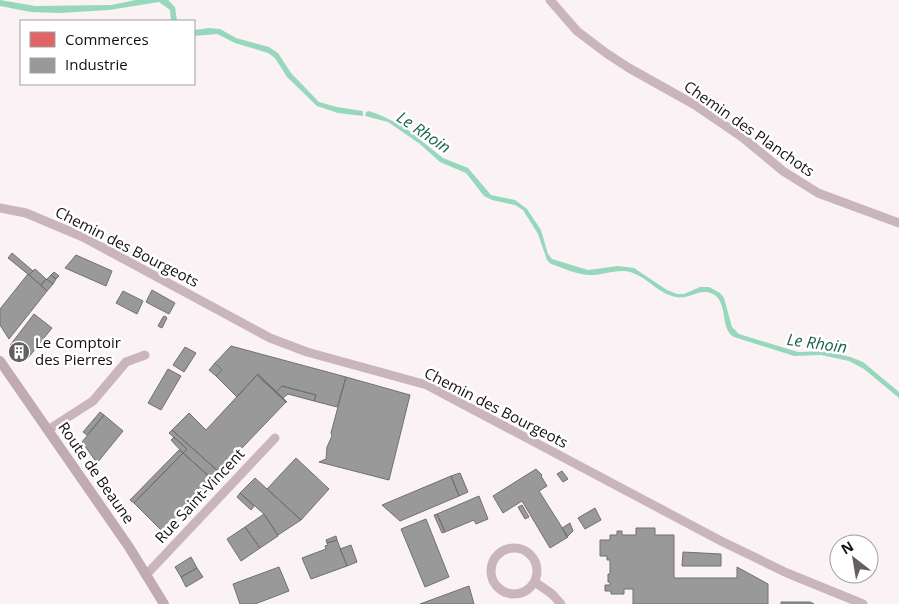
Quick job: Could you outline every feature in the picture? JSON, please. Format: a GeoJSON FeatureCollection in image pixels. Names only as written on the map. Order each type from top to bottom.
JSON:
{"type":"FeatureCollection","features":[{"type":"Feature","properties":{"kind":"main road","name":"Route de Beaune"},"geometry":{"type":"LineString","coordinates":[[0,361],[164,604]]}},
{"type":"Feature","properties":{"kind":"street","name":"Chemin des Planchots"},"geometry":{"type":"LineString","coordinates":[[550,0],[577,31],[606,53],[628,68],[695,105],[742,137],[783,172],[818,193],[899,223]]}},
{"type":"Feature","properties":{"kind":"street","name":"Chemin des Bourgeots"},"geometry":{"type":"LineString","coordinates":[[0,208],[26,213],[76,234],[276,341],[307,352],[427,385],[721,541],[787,573],[863,604]]}},
{"type":"Feature","properties":{"kind":"street"},"geometry":{"type":"LineString","coordinates":[[48,430],[93,401],[126,362],[145,355]]}},
{"type":"Feature","properties":{"kind":"street","name":"Rue Saint-Vincent"},"geometry":{"type":"LineString","coordinates":[[146,575],[275,438]]}},
{"type":"Feature","properties":{"kind":"street"},"geometry":{"type":"LineString","coordinates":[[511,548],[522,549],[531,556],[536,565],[535,582],[522,593],[506,593],[497,587],[491,577],[490,572],[493,561],[500,552],[511,548]]}},
{"type":"Feature","properties":{"kind":"street"},"geometry":{"type":"LineString","coordinates":[[535,582],[552,594],[561,604]]}},
{"type":"Feature","properties":{"kind":"street"},"geometry":{"type":"LineString","coordinates":[[839,594],[841,604]]}},
{"type":"Feature","properties":{"kind":"shaded area"},"geometry":{"type":"Polygon","coordinates":[[[0,0],[35,6],[111,5],[136,0],[168,0],[175,7],[177,20],[171,20],[170,10],[159,2],[109,10],[60,13],[31,12],[0,6],[0,0]]]}},
{"type":"Feature","properties":{"kind":"shaded area"},"geometry":{"type":"Polygon","coordinates":[[[220,29],[236,38],[269,47],[278,53],[291,73],[319,102],[363,111],[363,116],[338,113],[317,106],[287,77],[275,58],[268,53],[235,43],[217,34],[195,36],[195,30],[220,29]]]}},
{"type":"Feature","properties":{"kind":"shaded area"},"geometry":{"type":"Polygon","coordinates":[[[369,111],[403,126],[443,158],[468,168],[491,195],[515,200],[527,209],[541,230],[548,254],[552,259],[588,270],[618,266],[634,268],[667,290],[677,294],[684,294],[700,287],[709,287],[720,293],[724,298],[732,327],[739,334],[798,352],[831,351],[863,362],[899,392],[899,398],[864,369],[849,361],[821,355],[794,356],[734,337],[727,328],[721,303],[718,298],[708,292],[676,297],[664,293],[628,271],[588,275],[551,264],[547,260],[538,234],[523,210],[515,205],[492,200],[484,196],[466,173],[440,162],[420,144],[388,122],[365,116],[366,112],[369,111]]]}},
{"type":"Feature","properties":{"kind":"building: Commerces","name":"Le Comptoir des Pierres"},"geometry":{"type":"Polygon","coordinates":[[[11,344],[28,358],[10,345],[11,344]]]}},
{"type":"Feature","properties":{"kind":"building: Industrie"},"geometry":{"type":"Polygon","coordinates":[[[12,253],[33,271],[29,275],[8,258],[12,253]]]}},
{"type":"Feature","properties":{"kind":"building: Industrie"},"geometry":{"type":"Polygon","coordinates":[[[76,255],[112,271],[106,286],[65,268],[76,255]]]}},
{"type":"Feature","properties":{"kind":"building: Industrie"},"geometry":{"type":"Polygon","coordinates":[[[35,269],[46,279],[41,285],[29,275],[35,269]]]}},
{"type":"Feature","properties":{"kind":"building: Industrie"},"geometry":{"type":"Polygon","coordinates":[[[54,272],[59,276],[56,279],[51,275],[54,272]]]}},
{"type":"Feature","properties":{"kind":"building: Industrie"},"geometry":{"type":"Polygon","coordinates":[[[28,274],[47,291],[9,339],[0,325],[0,309],[28,274]]]}},
{"type":"Feature","properties":{"kind":"building: Industrie"},"geometry":{"type":"Polygon","coordinates":[[[51,275],[56,279],[53,284],[47,279],[51,275]]]}},
{"type":"Feature","properties":{"kind":"building: Industrie"},"geometry":{"type":"Polygon","coordinates":[[[46,279],[53,284],[47,291],[41,285],[46,279]]]}},
{"type":"Feature","properties":{"kind":"building: Industrie"},"geometry":{"type":"Polygon","coordinates":[[[152,290],[175,303],[169,314],[146,302],[152,290]]]}},
{"type":"Feature","properties":{"kind":"building: Industrie"},"geometry":{"type":"Polygon","coordinates":[[[123,291],[143,301],[137,314],[116,303],[123,291]]]}},
{"type":"Feature","properties":{"kind":"building: Industrie"},"geometry":{"type":"Polygon","coordinates":[[[34,314],[52,328],[28,358],[11,344],[34,314]]]}},
{"type":"Feature","properties":{"kind":"building: Industrie"},"geometry":{"type":"Polygon","coordinates":[[[165,316],[167,318],[162,328],[158,326],[165,316]]]}},
{"type":"Feature","properties":{"kind":"building: Industrie"},"geometry":{"type":"Polygon","coordinates":[[[231,346],[346,377],[337,407],[314,401],[316,395],[282,386],[276,392],[258,374],[237,397],[216,376],[222,370],[215,363],[231,346]]]}},
{"type":"Feature","properties":{"kind":"building: Industrie"},"geometry":{"type":"Polygon","coordinates":[[[185,347],[196,353],[184,372],[173,365],[185,347]]]}},
{"type":"Feature","properties":{"kind":"building: Industrie"},"geometry":{"type":"Polygon","coordinates":[[[215,363],[222,370],[216,376],[209,370],[215,363]]]}},
{"type":"Feature","properties":{"kind":"building: Industrie"},"geometry":{"type":"Polygon","coordinates":[[[168,369],[181,376],[161,410],[148,403],[168,369]]]}},
{"type":"Feature","properties":{"kind":"building: Industrie"},"geometry":{"type":"Polygon","coordinates":[[[258,374],[287,402],[257,375],[258,374]]]}},
{"type":"Feature","properties":{"kind":"building: Industrie"},"geometry":{"type":"Polygon","coordinates":[[[257,375],[286,402],[219,472],[172,430],[189,413],[206,430],[257,375]]]}},
{"type":"Feature","properties":{"kind":"building: Industrie"},"geometry":{"type":"Polygon","coordinates":[[[346,377],[410,395],[389,480],[319,462],[326,459],[327,447],[332,436],[331,433],[346,377]]]}},
{"type":"Feature","properties":{"kind":"building: Industrie"},"geometry":{"type":"Polygon","coordinates":[[[282,386],[316,395],[314,401],[288,394],[283,398],[276,392],[282,386]]]}},
{"type":"Feature","properties":{"kind":"building: Industrie"},"geometry":{"type":"Polygon","coordinates":[[[100,412],[104,415],[87,435],[83,432],[100,412]]]}},
{"type":"Feature","properties":{"kind":"building: Industrie"},"geometry":{"type":"Polygon","coordinates":[[[104,415],[123,431],[97,463],[82,442],[104,415]]]}},
{"type":"Feature","properties":{"kind":"building: Industrie"},"geometry":{"type":"Polygon","coordinates":[[[172,430],[219,472],[212,479],[183,453],[187,449],[169,433],[172,430]]]}},
{"type":"Feature","properties":{"kind":"building: Industrie"},"geometry":{"type":"Polygon","coordinates":[[[174,437],[187,449],[183,453],[171,440],[174,437]]]}},
{"type":"Feature","properties":{"kind":"building: Industrie"},"geometry":{"type":"Polygon","coordinates":[[[179,450],[183,453],[134,503],[130,500],[179,450]]]}},
{"type":"Feature","properties":{"kind":"building: Industrie"},"geometry":{"type":"Polygon","coordinates":[[[183,453],[212,479],[162,531],[134,503],[183,453]]]}},
{"type":"Feature","properties":{"kind":"building: Industrie"},"geometry":{"type":"Polygon","coordinates":[[[296,458],[329,489],[301,520],[267,489],[296,458]]]}},
{"type":"Feature","properties":{"kind":"building: Industrie"},"geometry":{"type":"Polygon","coordinates":[[[536,469],[542,475],[547,486],[539,491],[568,537],[550,548],[522,501],[503,513],[493,496],[536,469]]]}},
{"type":"Feature","properties":{"kind":"building: Industrie"},"geometry":{"type":"Polygon","coordinates":[[[562,471],[568,479],[563,482],[557,474],[562,471]]]}},
{"type":"Feature","properties":{"kind":"building: Industrie"},"geometry":{"type":"Polygon","coordinates":[[[460,473],[468,492],[459,496],[451,476],[460,473]]]}},
{"type":"Feature","properties":{"kind":"building: Industrie"},"geometry":{"type":"Polygon","coordinates":[[[451,476],[459,496],[400,521],[382,505],[451,476]]]}},
{"type":"Feature","properties":{"kind":"building: Industrie"},"geometry":{"type":"Polygon","coordinates":[[[255,478],[301,520],[278,535],[264,514],[240,493],[255,478]]]}},
{"type":"Feature","properties":{"kind":"building: Industrie"},"geometry":{"type":"Polygon","coordinates":[[[240,493],[254,506],[251,510],[237,497],[240,493]]]}},
{"type":"Feature","properties":{"kind":"building: Industrie"},"geometry":{"type":"Polygon","coordinates":[[[479,496],[488,519],[476,524],[474,520],[445,532],[437,514],[479,496]]]}},
{"type":"Feature","properties":{"kind":"building: Industrie"},"geometry":{"type":"Polygon","coordinates":[[[522,505],[529,517],[525,519],[518,507],[522,505]]]}},
{"type":"Feature","properties":{"kind":"building: Industrie"},"geometry":{"type":"Polygon","coordinates":[[[595,508],[601,520],[585,529],[578,518],[595,508]]]}},
{"type":"Feature","properties":{"kind":"building: Industrie"},"geometry":{"type":"Polygon","coordinates":[[[264,514],[278,536],[260,548],[245,527],[264,514]]]}},
{"type":"Feature","properties":{"kind":"building: Industrie"},"geometry":{"type":"Polygon","coordinates":[[[437,514],[445,532],[442,533],[434,515],[437,514]]]}},
{"type":"Feature","properties":{"kind":"building: Industrie"},"geometry":{"type":"Polygon","coordinates":[[[426,519],[449,577],[425,587],[401,529],[426,519]]]}},
{"type":"Feature","properties":{"kind":"building: Industrie"},"geometry":{"type":"Polygon","coordinates":[[[570,523],[573,531],[567,537],[562,528],[570,523]]]}},
{"type":"Feature","properties":{"kind":"building: Industrie"},"geometry":{"type":"Polygon","coordinates":[[[245,527],[260,548],[241,561],[227,539],[245,527]]]}},
{"type":"Feature","properties":{"kind":"building: Industrie"},"geometry":{"type":"Polygon","coordinates":[[[636,528],[655,528],[655,535],[674,535],[674,578],[737,578],[737,567],[768,584],[768,604],[633,604],[633,589],[624,589],[624,594],[611,594],[611,591],[605,591],[605,585],[610,585],[608,574],[610,574],[610,560],[607,560],[607,556],[600,556],[600,540],[610,540],[610,535],[617,535],[617,531],[622,531],[622,535],[636,535],[636,528]]]}},
{"type":"Feature","properties":{"kind":"building: Industrie"},"geometry":{"type":"Polygon","coordinates":[[[336,536],[337,540],[327,543],[326,540],[336,536]]]}},
{"type":"Feature","properties":{"kind":"building: Industrie"},"geometry":{"type":"Polygon","coordinates":[[[337,540],[347,566],[311,579],[302,558],[326,549],[327,543],[337,540]]]}},
{"type":"Feature","properties":{"kind":"building: Industrie"},"geometry":{"type":"Polygon","coordinates":[[[351,545],[357,562],[347,566],[340,549],[351,545]]]}},
{"type":"Feature","properties":{"kind":"building: Industrie"},"geometry":{"type":"Polygon","coordinates":[[[683,552],[721,554],[721,566],[682,566],[683,552]]]}},
{"type":"Feature","properties":{"kind":"building: Industrie"},"geometry":{"type":"Polygon","coordinates":[[[191,557],[197,568],[181,577],[175,567],[191,557]]]}},
{"type":"Feature","properties":{"kind":"building: Industrie"},"geometry":{"type":"Polygon","coordinates":[[[279,567],[289,591],[255,604],[240,604],[233,584],[279,567]]]}},
{"type":"Feature","properties":{"kind":"building: Industrie"},"geometry":{"type":"Polygon","coordinates":[[[197,568],[203,577],[186,587],[181,577],[197,568]]]}},
{"type":"Feature","properties":{"kind":"building: Industrie"},"geometry":{"type":"Polygon","coordinates":[[[469,586],[474,604],[420,604],[469,586]]]}},
{"type":"Feature","properties":{"kind":"building: Industrie"},"geometry":{"type":"Polygon","coordinates":[[[781,602],[810,602],[814,604],[781,604],[781,602]]]}},
{"type":"Feature","properties":{"kind":"place","name":"Le Comptoir des Pierres"},"geometry":{"type":"Point","coordinates":[19,352]}},
{"type":"Feature","properties":{"kind":"water label","name":"Le Rhoin"},"geometry":{"type":"Point","coordinates":[424,132]}},
{"type":"Feature","properties":{"kind":"water label","name":"Le Rhoin"},"geometry":{"type":"Point","coordinates":[817,343]}}]}
